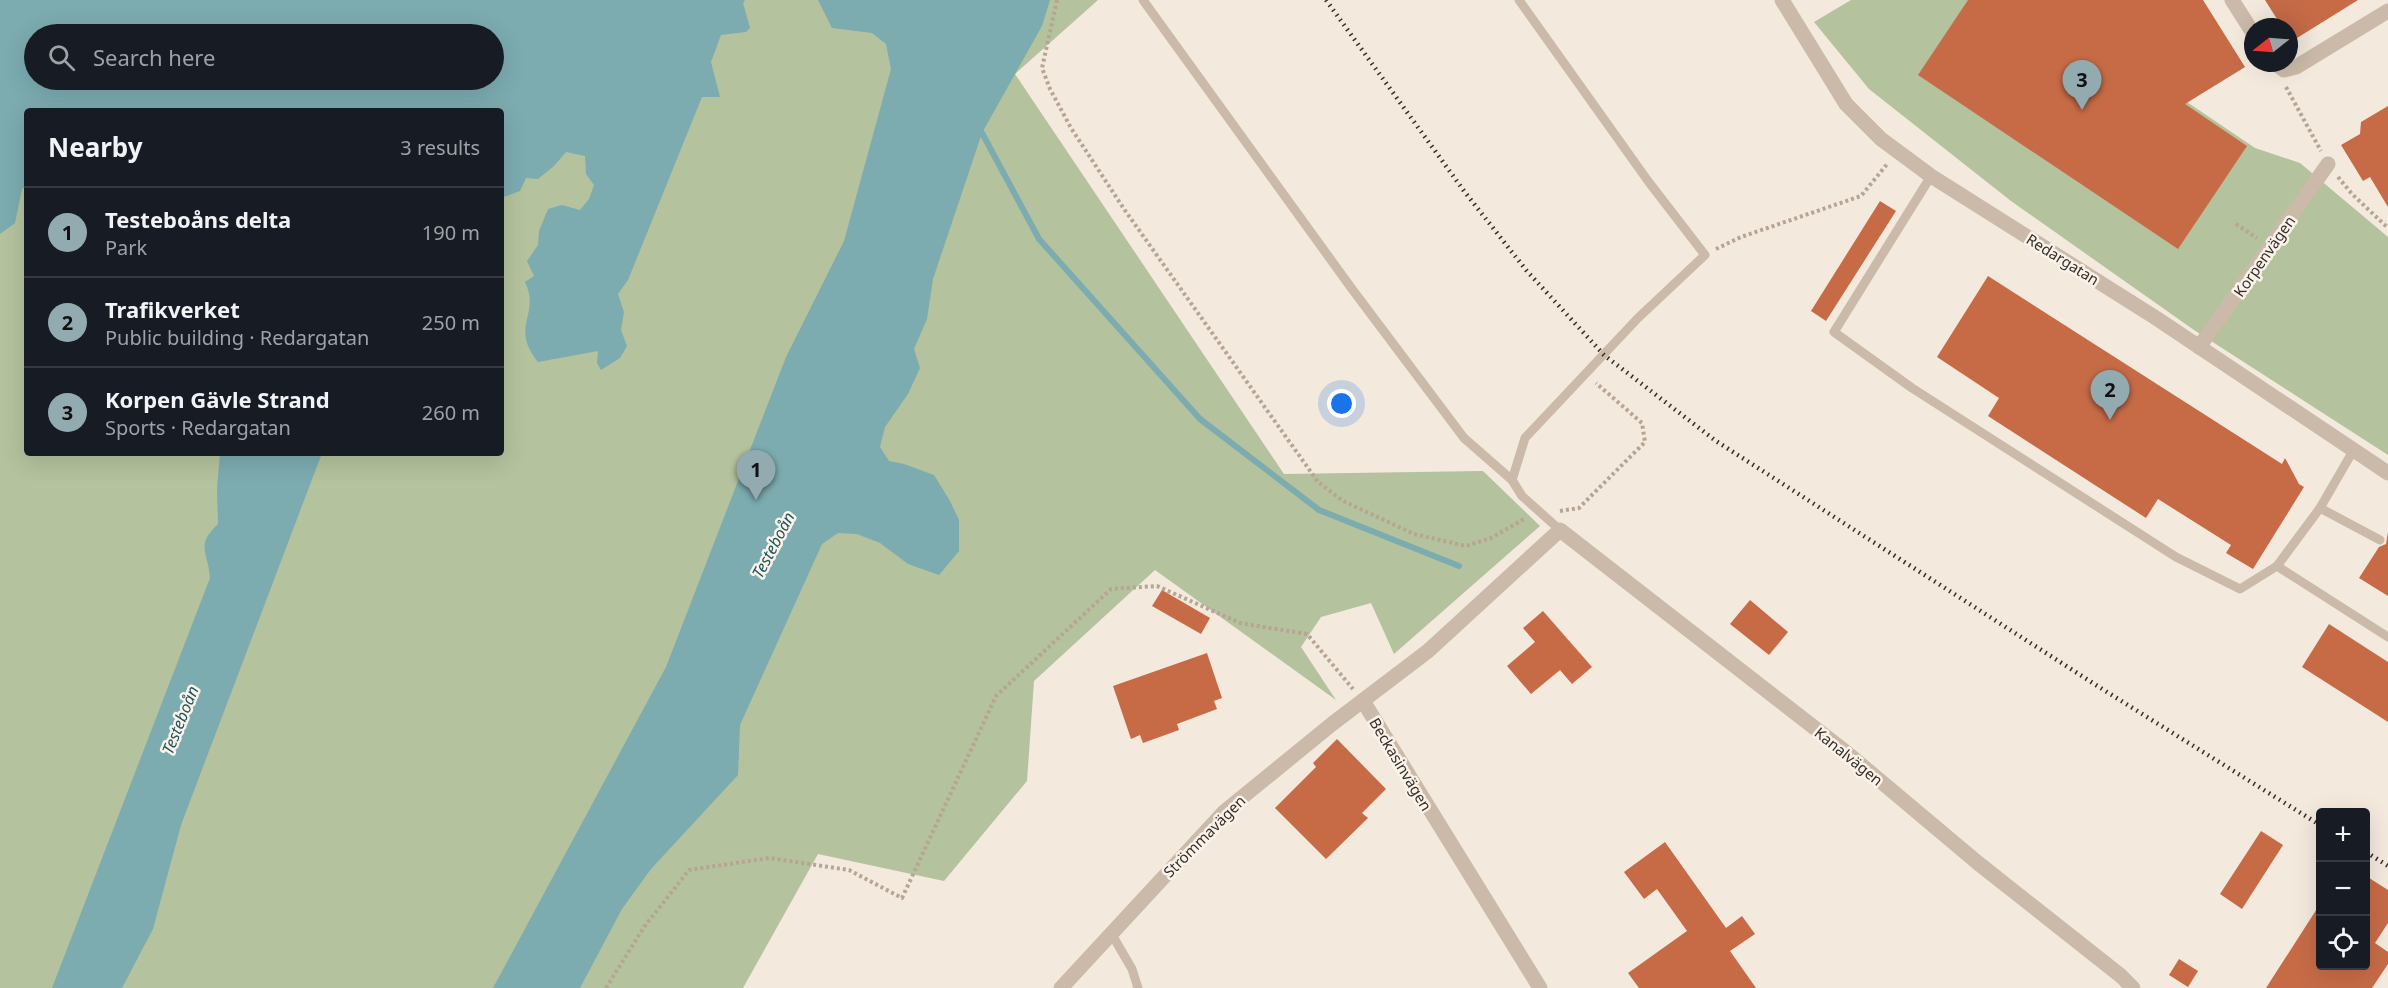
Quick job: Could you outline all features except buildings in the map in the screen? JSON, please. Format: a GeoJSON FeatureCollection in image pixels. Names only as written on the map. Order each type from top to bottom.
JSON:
{"type":"FeatureCollection","features":[{"type":"Feature","properties":{"kind":"street","name":"Redargatan"},"geometry":{"type":"LineString","coordinates":[[1782,0],[1846,104],[1881,139],[1931,176],[2199,347],[2388,474]]}},
{"type":"Feature","properties":{"kind":"street"},"geometry":{"type":"LineString","coordinates":[[2232,0],[2244,19]]}},
{"type":"Feature","properties":{"kind":"street"},"geometry":{"type":"LineString","coordinates":[[2298,66],[2388,11]]}},
{"type":"Feature","properties":{"kind":"street","name":"Korpenvägen"},"geometry":{"type":"LineString","coordinates":[[2199,347],[2328,164]]}},
{"type":"Feature","properties":{"kind":"street","name":"Beckasinvägen"},"geometry":{"type":"LineString","coordinates":[[1540,988],[1363,701],[1428,651],[1560,530]]}},
{"type":"Feature","properties":{"kind":"street","name":"Kanalvägen"},"geometry":{"type":"LineString","coordinates":[[1560,530],[1846,753],[2133,988]]}},
{"type":"Feature","properties":{"kind":"street","name":"Strömmavägen"},"geometry":{"type":"LineString","coordinates":[[1061,988],[1224,812],[1363,701]]}},
{"type":"Feature","properties":{"kind":"lane"},"geometry":{"type":"LineString","coordinates":[[1143,0],[1352,289],[1464,438],[1512,480],[1522,496],[1560,530]]}},
{"type":"Feature","properties":{"kind":"lane"},"geometry":{"type":"LineString","coordinates":[[1512,480],[1525,438],[1638,318],[1705,255],[1648,181],[1519,0]]}},
{"type":"Feature","properties":{"kind":"lane"},"geometry":{"type":"LineString","coordinates":[[1931,176],[1834,332],[1912,388],[2176,557],[2240,589],[2277,566],[2320,508],[2354,451]]}},
{"type":"Feature","properties":{"kind":"lane"},"geometry":{"type":"LineString","coordinates":[[2320,508],[2380,540]]}},
{"type":"Feature","properties":{"kind":"lane"},"geometry":{"type":"LineString","coordinates":[[2277,566],[2388,637]]}},
{"type":"Feature","properties":{"kind":"lane"},"geometry":{"type":"LineString","coordinates":[[1111,933],[1132,969],[1138,988]]}},
{"type":"Feature","properties":{"kind":"path"},"geometry":{"type":"LineString","coordinates":[[1058,0],[1042,68],[1050,89],[1071,128],[1124,208],[1318,482],[1343,501],[1414,534],[1466,546],[1491,538],[1522,519],[1579,508],[1645,442],[1642,423],[1586,374]]}},
{"type":"Feature","properties":{"kind":"path"},"geometry":{"type":"LineString","coordinates":[[2284,83],[2328,164],[2352,194],[2388,228]]}},
{"type":"Feature","properties":{"kind":"path"},"geometry":{"type":"LineString","coordinates":[[1705,255],[1741,237],[1861,196],[1898,151]]}},
{"type":"Feature","properties":{"kind":"path"},"geometry":{"type":"LineString","coordinates":[[606,988],[644,927],[689,870],[769,858],[849,870],[902,898],[996,696],[1111,588],[1157,586],[1240,623],[1307,634],[1363,701]]}},
{"type":"Feature","properties":{"kind":"green space"},"geometry":{"type":"Polygon","coordinates":[[[0,0],[1098,0],[1015,74],[1284,474],[1483,471],[1540,526],[1394,654],[1371,603],[1321,617],[1301,647],[1336,700],[1155,570],[1034,681],[1027,781],[944,881],[818,854],[743,988],[0,988],[0,0]]]}},
{"type":"Feature","properties":{"kind":"green space"},"geometry":{"type":"Polygon","coordinates":[[[1851,0],[2036,0],[2255,148],[2300,163],[2388,237],[2388,455],[2194,330],[2011,201],[1869,89],[1814,22],[1851,0]]]}},
{"type":"Feature","properties":{"kind":"water"},"geometry":{"type":"Polygon","coordinates":[[[0,0],[745,0],[743,3],[750,28],[746,32],[721,35],[711,62],[720,97],[702,97],[628,280],[618,294],[624,312],[621,330],[627,346],[620,358],[601,370],[597,363],[598,351],[538,362],[530,350],[525,330],[530,303],[525,282],[534,276],[527,261],[538,245],[539,231],[548,209],[562,205],[580,210],[589,199],[594,185],[586,174],[585,156],[566,152],[538,179],[526,178],[520,191],[504,197],[504,108],[24,108],[24,188],[15,223],[0,234],[0,0]]]}},
{"type":"Feature","properties":{"kind":"water","name":"Testeboån"},"geometry":{"type":"Polygon","coordinates":[[[818,0],[1050,0],[1042,26],[982,133],[933,279],[927,319],[914,349],[920,368],[908,394],[885,427],[880,447],[889,461],[934,475],[959,520],[959,551],[939,575],[908,564],[880,543],[857,534],[838,533],[822,544],[740,725],[738,775],[651,869],[622,909],[580,988],[493,988],[666,667],[786,357],[844,241],[891,69],[886,44],[872,33],[832,28],[818,0]]]}},
{"type":"Feature","properties":{"kind":"water","name":"Testeboån"},"geometry":{"type":"Polygon","coordinates":[[[220,456],[321,456],[181,825],[153,929],[122,988],[52,988],[210,578],[205,544],[218,524],[217,489],[220,456]]]}},
{"type":"Feature","properties":{"kind":"waterway"},"geometry":{"type":"LineString","coordinates":[[982,133],[1039,239],[1200,419],[1319,510],[1459,566]]}},
{"type":"Feature","properties":{"kind":"railway"},"geometry":{"type":"LineString","coordinates":[[1326,0],[1464,191],[1526,270],[1604,355],[1716,441],[2099,687],[2316,823]]}},
{"type":"Feature","properties":{"kind":"railway"},"geometry":{"type":"LineString","coordinates":[[2370,855],[2388,866]]}},
{"type":"Feature","properties":{"kind":"place","name":"Korpen Gävle Strand"},"geometry":{"type":"Point","coordinates":[2082,110]}},
{"type":"Feature","properties":{"kind":"place","name":"Trafikverket"},"geometry":{"type":"Point","coordinates":[2110,420]}},
{"type":"Feature","properties":{"kind":"place","name":"Testeboåns delta"},"geometry":{"type":"Point","coordinates":[756,500]}}]}
